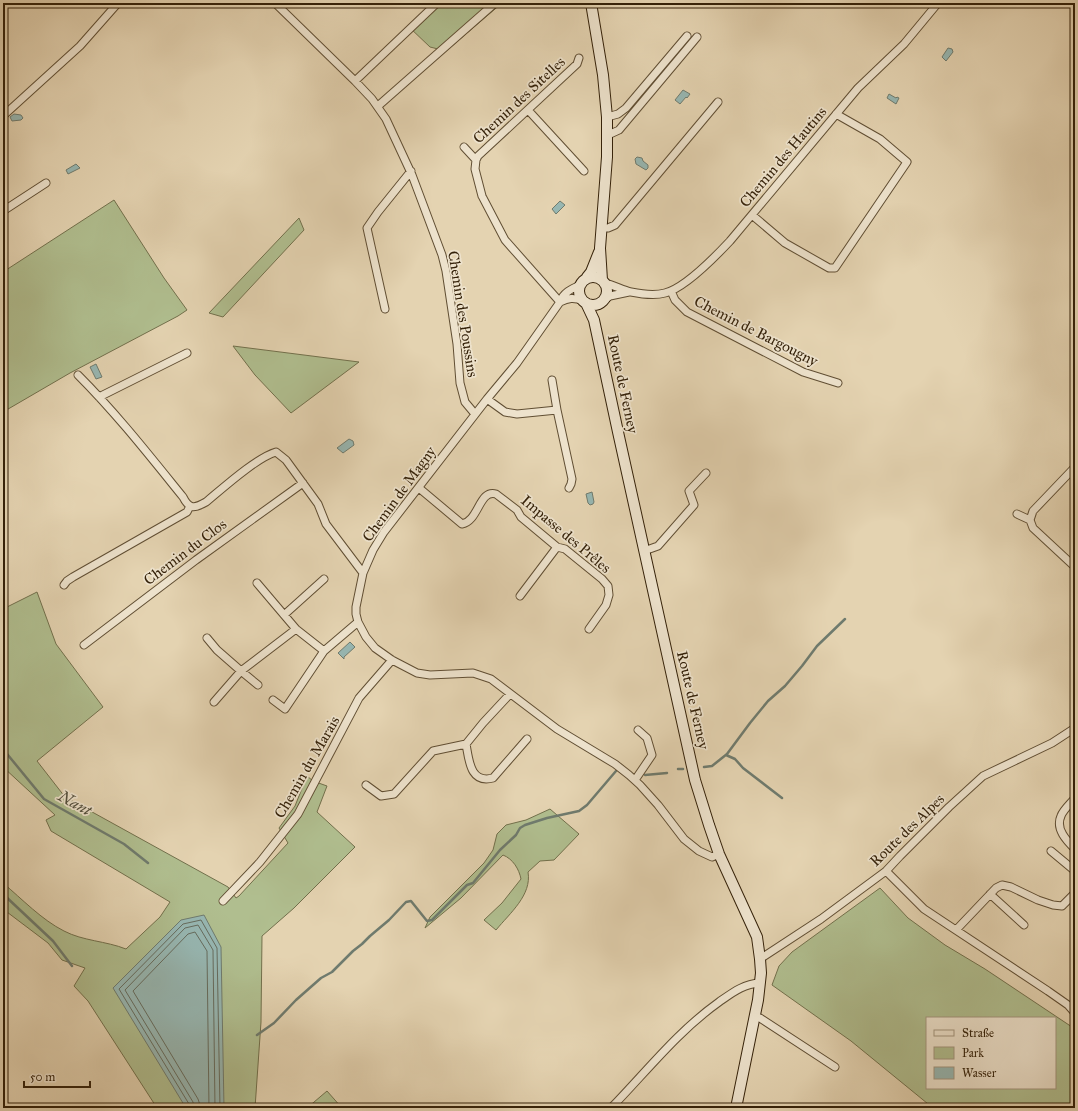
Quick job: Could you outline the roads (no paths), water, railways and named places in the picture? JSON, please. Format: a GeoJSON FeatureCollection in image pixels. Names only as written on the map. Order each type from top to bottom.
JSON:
{"type":"FeatureCollection","features":[{"type":"Feature","properties":{"kind":"main road"},"geometry":{"type":"LineString","coordinates":[[591,3],[603,75],[608,135],[600,248],[603,281],[607,293],[601,302],[594,305],[584,302],[579,293],[580,285],[588,277],[594,266],[600,248]]}},
{"type":"Feature","properties":{"kind":"main road"},"geometry":{"type":"LineString","coordinates":[[588,277],[595,277],[603,281]]}},
{"type":"Feature","properties":{"kind":"main road","name":"Route de Ferney"},"geometry":{"type":"LineString","coordinates":[[584,302],[594,320],[695,780],[719,854],[757,937],[760,959],[760,983],[736,1108]]}},
{"type":"Feature","properties":{"kind":"main road","name":"Route de Ferney"},"geometry":{"type":"LineString","coordinates":[[594,320],[601,302]]}},
{"type":"Feature","properties":{"kind":"main road","name":"Route de Ferney"},"geometry":{"type":"LineString","coordinates":[[741,1080],[741,1108]]}},
{"type":"Feature","properties":{"kind":"street"},"geometry":{"type":"LineString","coordinates":[[3,116],[80,46],[118,3]]}},
{"type":"Feature","properties":{"kind":"street","name":"Chemin des Poussins"},"geometry":{"type":"LineString","coordinates":[[275,3],[355,81],[378,106],[386,118],[411,171],[442,255],[446,271],[457,344],[461,389],[465,402],[475,414]]}},
{"type":"Feature","properties":{"kind":"street"},"geometry":{"type":"LineString","coordinates":[[355,81],[437,3]]}},
{"type":"Feature","properties":{"kind":"street"},"geometry":{"type":"LineString","coordinates":[[378,106],[495,3]]}},
{"type":"Feature","properties":{"kind":"street","name":"Chemin des Hautins"},"geometry":{"type":"LineString","coordinates":[[601,302],[610,296],[630,292],[665,294],[688,280],[715,257],[870,75],[904,44],[938,3]]}},
{"type":"Feature","properties":{"kind":"street"},"geometry":{"type":"LineString","coordinates":[[607,117],[618,114],[626,108],[687,36]]}},
{"type":"Feature","properties":{"kind":"street"},"geometry":{"type":"LineString","coordinates":[[608,135],[619,130],[697,37]]}},
{"type":"Feature","properties":{"kind":"street","name":"Chemin des Sitelles"},"geometry":{"type":"LineString","coordinates":[[560,302],[505,240],[482,196],[475,169],[478,156],[577,64],[579,58]]}},
{"type":"Feature","properties":{"kind":"street"},"geometry":{"type":"LineString","coordinates":[[602,228],[608,228],[615,225],[718,102]]}},
{"type":"Feature","properties":{"kind":"street"},"geometry":{"type":"LineString","coordinates":[[528,110],[584,171]]}},
{"type":"Feature","properties":{"kind":"street"},"geometry":{"type":"LineString","coordinates":[[752,215],[794,249],[829,268],[835,268],[907,162],[880,139],[836,114]]}},
{"type":"Feature","properties":{"kind":"street","name":"Chemin des Sitelles"},"geometry":{"type":"LineString","coordinates":[[464,147],[476,160]]}},
{"type":"Feature","properties":{"kind":"street"},"geometry":{"type":"LineString","coordinates":[[385,309],[367,228],[411,171]]}},
{"type":"Feature","properties":{"kind":"street"},"geometry":{"type":"LineString","coordinates":[[3,211],[46,183]]}},
{"type":"Feature","properties":{"kind":"street","name":"Chemin des Hautins"},"geometry":{"type":"LineString","coordinates":[[603,281],[630,292]]}},
{"type":"Feature","properties":{"kind":"street","name":"Chemin de Magny"},"geometry":{"type":"LineString","coordinates":[[580,285],[566,292],[562,296],[560,302],[517,363],[475,414],[384,532],[362,573],[356,614],[358,622],[366,637],[375,648],[408,669],[425,675],[473,673],[482,675],[500,685],[557,729],[615,764],[635,780],[658,805],[684,839],[699,851],[712,857],[719,854]]}},
{"type":"Feature","properties":{"kind":"street","name":"Chemin de Bargougny"},"geometry":{"type":"LineString","coordinates":[[671,291],[675,300],[686,312],[803,372],[838,383]]}},
{"type":"Feature","properties":{"kind":"street"},"geometry":{"type":"LineString","coordinates":[[560,302],[573,298],[584,302]]}},
{"type":"Feature","properties":{"kind":"street"},"geometry":{"type":"LineString","coordinates":[[99,397],[187,354]]}},
{"type":"Feature","properties":{"kind":"street"},"geometry":{"type":"LineString","coordinates":[[78,375],[99,397],[190,506]]}},
{"type":"Feature","properties":{"kind":"street"},"geometry":{"type":"LineString","coordinates":[[552,380],[572,479],[572,484],[569,488]]}},
{"type":"Feature","properties":{"kind":"street"},"geometry":{"type":"LineString","coordinates":[[487,399],[505,412],[517,414],[557,410]]}},
{"type":"Feature","properties":{"kind":"street","name":"Chemin du Clos"},"geometry":{"type":"LineString","coordinates":[[64,585],[72,577],[187,512],[190,506],[199,506],[206,502],[258,461],[276,452],[286,460],[303,482],[318,504],[326,524],[362,573]]}},
{"type":"Feature","properties":{"kind":"street"},"geometry":{"type":"LineString","coordinates":[[1075,468],[1033,511],[1030,520],[1033,528],[1075,567]]}},
{"type":"Feature","properties":{"kind":"street"},"geometry":{"type":"LineString","coordinates":[[644,551],[658,546],[694,504],[690,491],[706,473]]}},
{"type":"Feature","properties":{"kind":"street","name":"Chemin du Clos"},"geometry":{"type":"LineString","coordinates":[[84,645],[196,560],[303,482]]}},
{"type":"Feature","properties":{"kind":"street","name":"Impasse des Prêles"},"geometry":{"type":"LineString","coordinates":[[419,488],[462,524],[467,523],[471,519],[478,511],[480,503],[488,494],[492,492],[517,510],[521,517],[557,548],[564,549],[602,579],[608,586],[609,596],[606,605],[589,629]]}},
{"type":"Feature","properties":{"kind":"street"},"geometry":{"type":"LineString","coordinates":[[1017,514],[1030,520]]}},
{"type":"Feature","properties":{"kind":"street"},"geometry":{"type":"LineString","coordinates":[[520,596],[557,548]]}},
{"type":"Feature","properties":{"kind":"street"},"geometry":{"type":"LineString","coordinates":[[284,615],[324,580]]}},
{"type":"Feature","properties":{"kind":"street"},"geometry":{"type":"LineString","coordinates":[[257,583],[296,629],[324,651]]}},
{"type":"Feature","properties":{"kind":"street"},"geometry":{"type":"LineString","coordinates":[[273,700],[285,709],[324,651],[358,622]]}},
{"type":"Feature","properties":{"kind":"street"},"geometry":{"type":"LineString","coordinates":[[214,702],[241,671],[296,629]]}},
{"type":"Feature","properties":{"kind":"street"},"geometry":{"type":"LineString","coordinates":[[207,638],[217,650],[258,686]]}},
{"type":"Feature","properties":{"kind":"street","name":"Chemin du Marais"},"geometry":{"type":"LineString","coordinates":[[223,901],[260,862],[298,814],[359,698],[392,660]]}},
{"type":"Feature","properties":{"kind":"street"},"geometry":{"type":"LineString","coordinates":[[366,785],[380,796],[394,794],[433,750],[466,744],[510,694]]}},
{"type":"Feature","properties":{"kind":"street","name":"Route des Alpes"},"geometry":{"type":"LineString","coordinates":[[760,959],[821,919],[886,871],[944,812],[983,776],[1052,743],[1075,728]]}},
{"type":"Feature","properties":{"kind":"street"},"geometry":{"type":"LineString","coordinates":[[635,780],[652,754],[647,738],[638,730]]}},
{"type":"Feature","properties":{"kind":"street"},"geometry":{"type":"LineString","coordinates":[[466,744],[470,767],[476,775],[486,780],[493,778],[527,739]]}},
{"type":"Feature","properties":{"kind":"street"},"geometry":{"type":"LineString","coordinates":[[1075,798],[1061,815],[1059,824],[1061,831],[1075,849]]}},
{"type":"Feature","properties":{"kind":"street"},"geometry":{"type":"LineString","coordinates":[[1051,851],[1075,871]]}},
{"type":"Feature","properties":{"kind":"street"},"geometry":{"type":"LineString","coordinates":[[886,871],[924,909],[1048,991],[1068,1005],[1075,1013]]}},
{"type":"Feature","properties":{"kind":"street"},"geometry":{"type":"LineString","coordinates":[[956,930],[996,888],[1002,886],[1011,887],[1038,900],[1053,905],[1062,906],[1075,893]]}},
{"type":"Feature","properties":{"kind":"street"},"geometry":{"type":"LineString","coordinates":[[990,894],[1024,925]]}},
{"type":"Feature","properties":{"kind":"street"},"geometry":{"type":"LineString","coordinates":[[611,1108],[675,1039],[705,1012],[737,989],[751,984],[760,983]]}},
{"type":"Feature","properties":{"kind":"street"},"geometry":{"type":"LineString","coordinates":[[754,1016],[760,1018],[835,1067]]}},
{"type":"Feature","properties":{"kind":"water"},"geometry":{"type":"Polygon","coordinates":[[[948,48],[952,49],[953,52],[946,61],[942,57],[948,48]]]}},
{"type":"Feature","properties":{"kind":"water"},"geometry":{"type":"Polygon","coordinates":[[[683,90],[690,94],[680,104],[675,100],[683,90]]]}},
{"type":"Feature","properties":{"kind":"water"},"geometry":{"type":"Polygon","coordinates":[[[889,94],[899,98],[896,104],[887,98],[889,94]]]}},
{"type":"Feature","properties":{"kind":"water"},"geometry":{"type":"Polygon","coordinates":[[[14,114],[21,115],[23,118],[21,120],[12,121],[10,117],[14,114]]]}},
{"type":"Feature","properties":{"kind":"water"},"geometry":{"type":"Polygon","coordinates":[[[637,157],[642,158],[648,165],[646,170],[636,164],[635,159],[637,157]]]}},
{"type":"Feature","properties":{"kind":"water"},"geometry":{"type":"Polygon","coordinates":[[[76,164],[80,168],[68,174],[66,170],[76,164]]]}},
{"type":"Feature","properties":{"kind":"water"},"geometry":{"type":"Polygon","coordinates":[[[560,201],[565,205],[556,214],[552,209],[560,201]]]}},
{"type":"Feature","properties":{"kind":"water"},"geometry":{"type":"Polygon","coordinates":[[[96,364],[102,377],[96,379],[90,367],[96,364]]]}},
{"type":"Feature","properties":{"kind":"water"},"geometry":{"type":"Polygon","coordinates":[[[349,439],[353,441],[354,445],[343,453],[337,448],[349,439]]]}},
{"type":"Feature","properties":{"kind":"water"},"geometry":{"type":"Polygon","coordinates":[[[592,492],[594,502],[590,505],[586,494],[592,492]]]}},
{"type":"Feature","properties":{"kind":"water"},"geometry":{"type":"Polygon","coordinates":[[[350,642],[355,647],[344,657],[344,659],[338,653],[350,642]]]}},
{"type":"Feature","properties":{"kind":"water"},"geometry":{"type":"Polygon","coordinates":[[[204,915],[221,947],[224,1108],[186,1108],[113,988],[181,920],[204,915]]]}},
{"type":"Feature","properties":{"kind":"waterway"},"geometry":{"type":"LineString","coordinates":[[704,767],[712,766],[727,754],[768,701],[785,686],[817,646],[845,619]]}},
{"type":"Feature","properties":{"kind":"waterway","name":"Nant"},"geometry":{"type":"LineString","coordinates":[[3,749],[44,799],[124,844],[148,863]]}},
{"type":"Feature","properties":{"kind":"waterway"},"geometry":{"type":"LineString","coordinates":[[726,755],[735,759],[743,768],[782,798]]}},
{"type":"Feature","properties":{"kind":"waterway"},"geometry":{"type":"LineString","coordinates":[[678,769],[683,769]]}},
{"type":"Feature","properties":{"kind":"waterway"},"geometry":{"type":"LineString","coordinates":[[257,1035],[274,1023],[296,1000],[321,978],[332,972],[353,951],[389,920],[406,902],[411,901],[427,921],[432,920],[467,885],[473,883],[500,850],[516,835],[520,828],[547,818],[579,811],[587,805],[616,771]]}},
{"type":"Feature","properties":{"kind":"waterway"},"geometry":{"type":"LineString","coordinates":[[645,775],[667,773]]}},
{"type":"Feature","properties":{"kind":"waterway","name":"Nant"},"geometry":{"type":"LineString","coordinates":[[3,894],[53,941],[72,966]]}}]}
